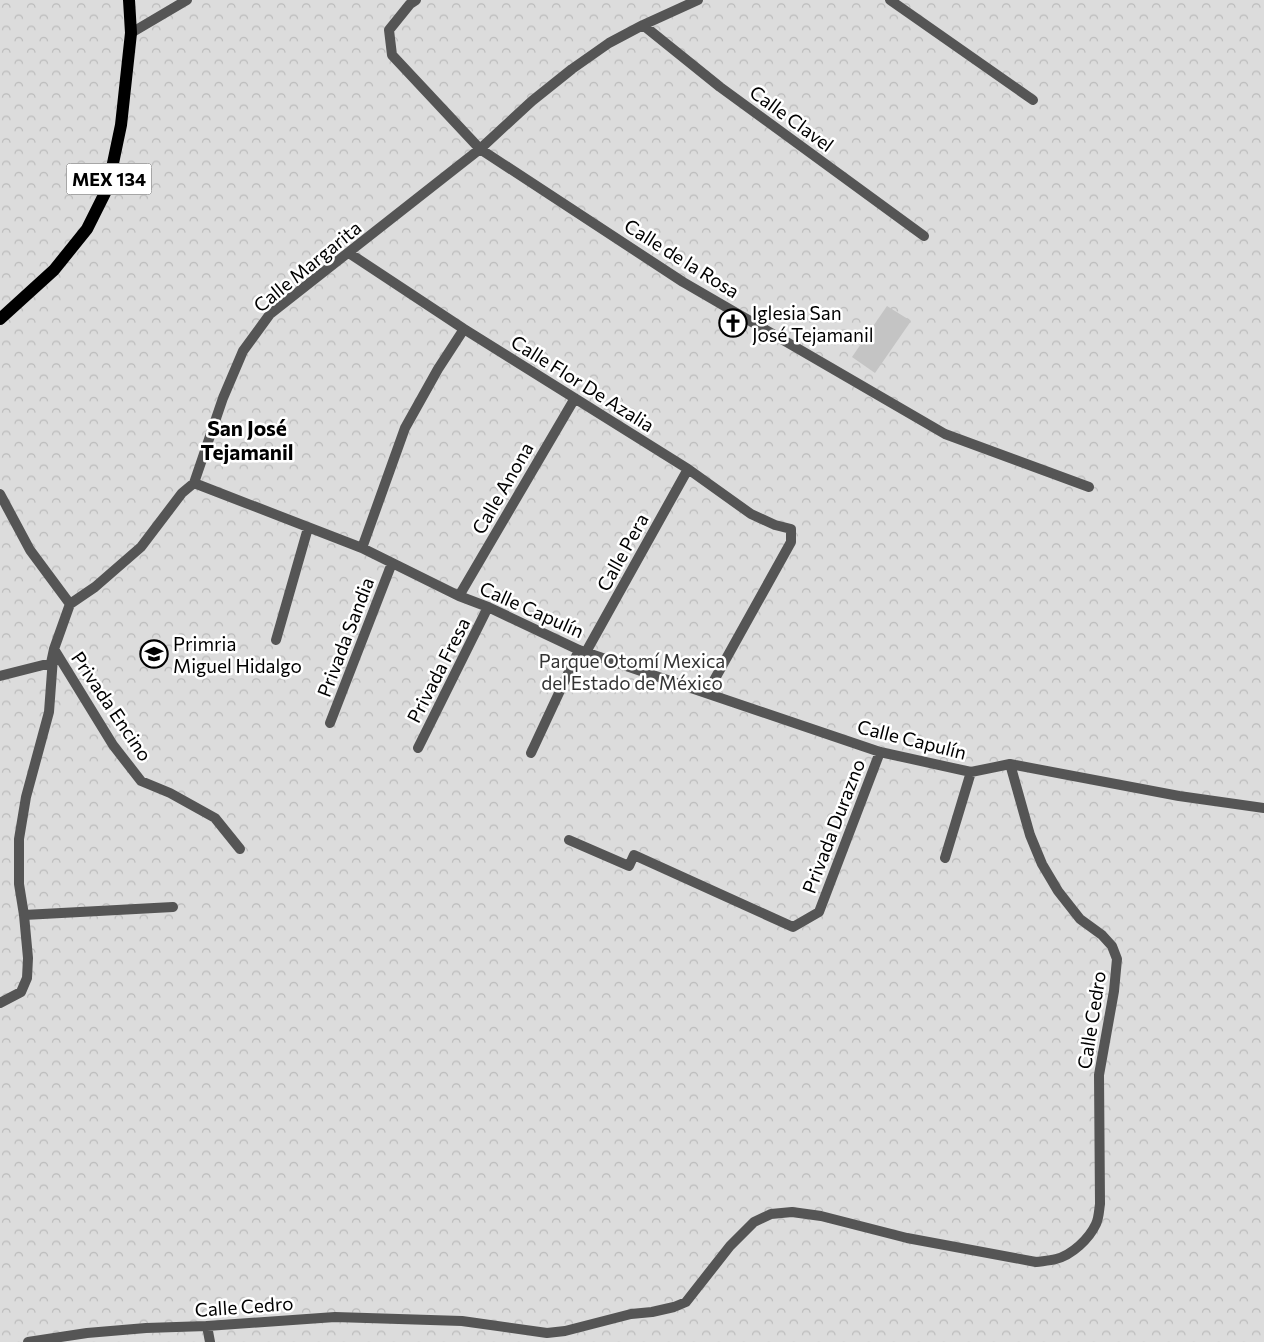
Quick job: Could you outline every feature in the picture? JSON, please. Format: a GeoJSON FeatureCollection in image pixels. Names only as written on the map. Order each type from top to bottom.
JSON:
{"type":"FeatureCollection","features":[{"type":"Feature","properties":{"kind":"main road","name":"MEX 134"},"geometry":{"type":"LineString","coordinates":[[0,319],[54,270],[88,229],[108,187],[121,125],[131,33],[128,0]]}},
{"type":"Feature","properties":{"kind":"street"},"geometry":{"type":"LineString","coordinates":[[131,33],[186,0]]}},
{"type":"Feature","properties":{"kind":"street","name":"Calle de la Rosa"},"geometry":{"type":"LineString","coordinates":[[416,0],[410,4],[389,30],[392,55],[480,149],[683,282],[945,434],[1089,487]]}},
{"type":"Feature","properties":{"kind":"street","name":"Calle Margarita"},"geometry":{"type":"LineString","coordinates":[[70,604],[96,587],[141,548],[182,493],[194,483],[223,398],[242,352],[270,314],[480,149],[532,100],[572,69],[609,43],[698,0]]}},
{"type":"Feature","properties":{"kind":"street"},"geometry":{"type":"LineString","coordinates":[[890,0],[1033,100]]}},
{"type":"Feature","properties":{"kind":"street","name":"Calle Clavel"},"geometry":{"type":"LineString","coordinates":[[643,25],[720,87],[924,236]]}},
{"type":"Feature","properties":{"kind":"street","name":"Calle Flor De Azalia"},"geometry":{"type":"LineString","coordinates":[[349,253],[464,329],[688,469],[751,514],[775,525],[791,529],[791,542],[707,693]]}},
{"type":"Feature","properties":{"kind":"street"},"geometry":{"type":"LineString","coordinates":[[362,548],[405,428],[438,369],[464,329]]}},
{"type":"Feature","properties":{"kind":"street","name":"Calle Anona"},"geometry":{"type":"LineString","coordinates":[[459,596],[575,398]]}},
{"type":"Feature","properties":{"kind":"street","name":"Calle Pera"},"geometry":{"type":"LineString","coordinates":[[531,753],[583,651],[688,469]]}},
{"type":"Feature","properties":{"kind":"street","name":"Calle Capulín"},"geometry":{"type":"LineString","coordinates":[[194,483],[362,548],[459,596],[488,607],[583,651],[880,752],[971,772],[1010,764]]}},
{"type":"Feature","properties":{"kind":"street"},"geometry":{"type":"LineString","coordinates":[[0,494],[30,550],[70,604],[51,663],[0,676]]}},
{"type":"Feature","properties":{"kind":"street"},"geometry":{"type":"LineString","coordinates":[[276,640],[308,528]]}},
{"type":"Feature","properties":{"kind":"street","name":"Privada Sandia"},"geometry":{"type":"LineString","coordinates":[[330,722],[392,563]]}},
{"type":"Feature","properties":{"kind":"street","name":"Privada Fresa"},"geometry":{"type":"LineString","coordinates":[[418,748],[488,607]]}},
{"type":"Feature","properties":{"kind":"street"},"geometry":{"type":"LineString","coordinates":[[3,1002],[21,992],[27,978],[28,958],[19,884],[19,839],[26,798],[49,712],[54,649]]}},
{"type":"Feature","properties":{"kind":"street","name":"Privada Encino"},"geometry":{"type":"LineString","coordinates":[[54,649],[113,745],[141,781],[170,793],[215,818],[240,849]]}},
{"type":"Feature","properties":{"kind":"street","name":"Privada Durazno"},"geometry":{"type":"LineString","coordinates":[[569,840],[629,866],[634,855],[793,927],[819,912],[880,752]]}},
{"type":"Feature","properties":{"kind":"street"},"geometry":{"type":"LineString","coordinates":[[1010,764],[1179,796],[1264,808]]}},
{"type":"Feature","properties":{"kind":"street","name":"Calle Cedro"},"geometry":{"type":"LineString","coordinates":[[28,1342],[87,1333],[146,1328],[335,1317],[462,1321],[547,1333],[582,1327],[631,1314],[652,1312],[686,1302],[730,1246],[754,1222],[771,1214],[792,1212],[821,1216],[907,1238],[1036,1262],[1056,1259],[1068,1254],[1085,1239],[1097,1222],[1100,1204],[1099,1075],[1118,959],[1112,946],[1102,934],[1080,919],[1058,891],[1042,864],[1030,835],[1010,764]]}},
{"type":"Feature","properties":{"kind":"street"},"geometry":{"type":"LineString","coordinates":[[945,858],[971,772]]}},
{"type":"Feature","properties":{"kind":"street"},"geometry":{"type":"LineString","coordinates":[[24,915],[173,907]]}},
{"type":"Feature","properties":{"kind":"street"},"geometry":{"type":"LineString","coordinates":[[206,1326],[210,1342]]}},
{"type":"Feature","properties":{"kind":"green space","name":"Parque Otomí Mexica del Estado de México"},"geometry":{"type":"Polygon","coordinates":[[[0,0],[1264,0],[1264,1342],[0,1342],[0,0]]]}},
{"type":"Feature","properties":{"kind":"building"},"geometry":{"type":"Polygon","coordinates":[[[887,306],[911,321],[875,373],[852,357],[887,306]]]}},
{"type":"Feature","properties":{"kind":"place","name":"Iglesia San José Tejamanil"},"geometry":{"type":"Point","coordinates":[733,323]}},
{"type":"Feature","properties":{"kind":"place","name":"Primria Miguel Hidalgo"},"geometry":{"type":"Point","coordinates":[154,654]}},
{"type":"Feature","properties":{"kind":"district","name":"San José Tejamanil"},"geometry":{"type":"Point","coordinates":[247,439]}}]}
